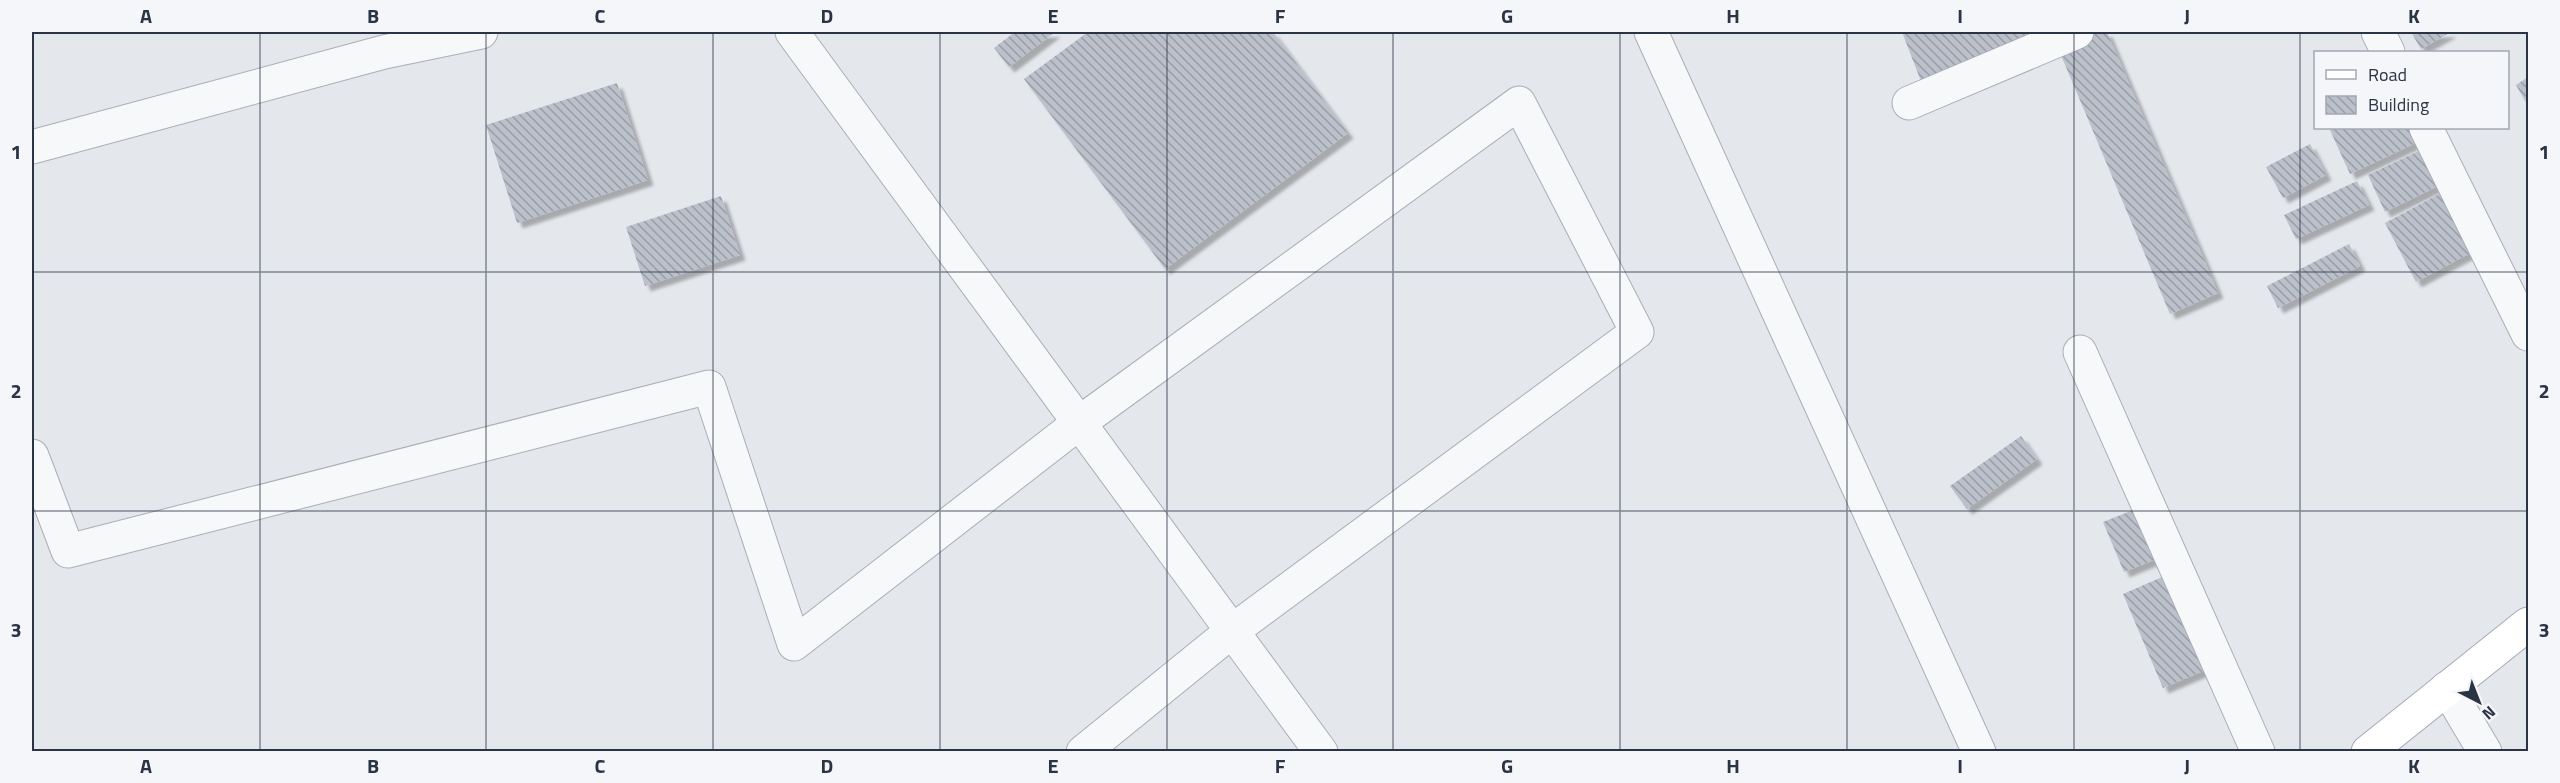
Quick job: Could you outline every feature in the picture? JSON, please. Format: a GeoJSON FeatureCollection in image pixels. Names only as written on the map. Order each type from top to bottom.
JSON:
{"type":"FeatureCollection","features":[{"type":"Feature","properties":{"kind":"main road"},"geometry":{"type":"LineString","coordinates":[[2368,752],[2529,624]]}},
{"type":"Feature","properties":{"kind":"street"},"geometry":{"type":"LineString","coordinates":[[32,147],[406,38],[481,32]]}},
{"type":"Feature","properties":{"kind":"street"},"geometry":{"type":"LineString","coordinates":[[792,32],[1321,752]]}},
{"type":"Feature","properties":{"kind":"street"},"geometry":{"type":"LineString","coordinates":[[1651,32],[1979,752]]}},
{"type":"Feature","properties":{"kind":"street"},"geometry":{"type":"LineString","coordinates":[[1909,103],[2077,32]]}},
{"type":"Feature","properties":{"kind":"street"},"geometry":{"type":"LineString","coordinates":[[2378,32],[2388,51]]}},
{"type":"Feature","properties":{"kind":"street"},"geometry":{"type":"LineString","coordinates":[[32,456],[68,551],[709,387],[794,644],[1079,423],[1519,103],[1637,332],[1232,631],[1083,752]]}},
{"type":"Feature","properties":{"kind":"street"},"geometry":{"type":"LineString","coordinates":[[2426,129],[2529,334]]}},
{"type":"Feature","properties":{"kind":"street"},"geometry":{"type":"LineString","coordinates":[[2080,352],[2258,752]]}},
{"type":"Feature","properties":{"kind":"street"},"geometry":{"type":"LineString","coordinates":[[2447,687],[2485,752]]}},
{"type":"Feature","properties":{"kind":"building"},"geometry":{"type":"Polygon","coordinates":[[[1015,32],[1055,32],[1009,67],[994,48],[1015,32]]]}},
{"type":"Feature","properties":{"kind":"building"},"geometry":{"type":"Polygon","coordinates":[[[1088,32],[1273,32],[1348,133],[1165,269],[1024,79],[1088,32]]]}},
{"type":"Feature","properties":{"kind":"building"},"geometry":{"type":"Polygon","coordinates":[[[1902,32],[2069,32],[1924,89],[1902,32]]]}},
{"type":"Feature","properties":{"kind":"building"},"geometry":{"type":"Polygon","coordinates":[[[2096,32],[2107,32],[2218,293],[2170,314],[2058,48],[2096,32]]]}},
{"type":"Feature","properties":{"kind":"building"},"geometry":{"type":"Polygon","coordinates":[[[2411,32],[2451,32],[2421,49],[2411,32]]]}},
{"type":"Feature","properties":{"kind":"building"},"geometry":{"type":"Polygon","coordinates":[[[2528,77],[2528,106],[2516,85],[2528,77]]]}},
{"type":"Feature","properties":{"kind":"building"},"geometry":{"type":"Polygon","coordinates":[[[617,83],[648,180],[517,223],[486,125],[617,83]]]}},
{"type":"Feature","properties":{"kind":"building"},"geometry":{"type":"Polygon","coordinates":[[[2414,129],[2420,141],[2350,174],[2330,130],[2414,129]]]}},
{"type":"Feature","properties":{"kind":"building"},"geometry":{"type":"Polygon","coordinates":[[[2310,144],[2326,175],[2283,198],[2266,167],[2310,144]]]}},
{"type":"Feature","properties":{"kind":"building"},"geometry":{"type":"Polygon","coordinates":[[[2427,147],[2444,183],[2385,212],[2368,175],[2427,147]]]}},
{"type":"Feature","properties":{"kind":"building"},"geometry":{"type":"Polygon","coordinates":[[[2357,181],[2369,205],[2296,239],[2284,215],[2357,181]]]}},
{"type":"Feature","properties":{"kind":"building"},"geometry":{"type":"Polygon","coordinates":[[[2441,193],[2472,252],[2416,282],[2385,223],[2441,193]]]}},
{"type":"Feature","properties":{"kind":"building"},"geometry":{"type":"Polygon","coordinates":[[[721,196],[740,255],[645,286],[626,227],[721,196]]]}},
{"type":"Feature","properties":{"kind":"building"},"geometry":{"type":"Polygon","coordinates":[[[2349,244],[2360,266],[2278,308],[2267,286],[2349,244]]]}},
{"type":"Feature","properties":{"kind":"building"},"geometry":{"type":"Polygon","coordinates":[[[2021,436],[2037,459],[1967,509],[1950,486],[2021,436]]]}},
{"type":"Feature","properties":{"kind":"building"},"geometry":{"type":"Polygon","coordinates":[[[2141,507],[2161,557],[2124,572],[2103,522],[2141,507]]]}},
{"type":"Feature","properties":{"kind":"building"},"geometry":{"type":"Polygon","coordinates":[[[2169,574],[2210,668],[2163,688],[2123,594],[2169,574]]]}}]}
